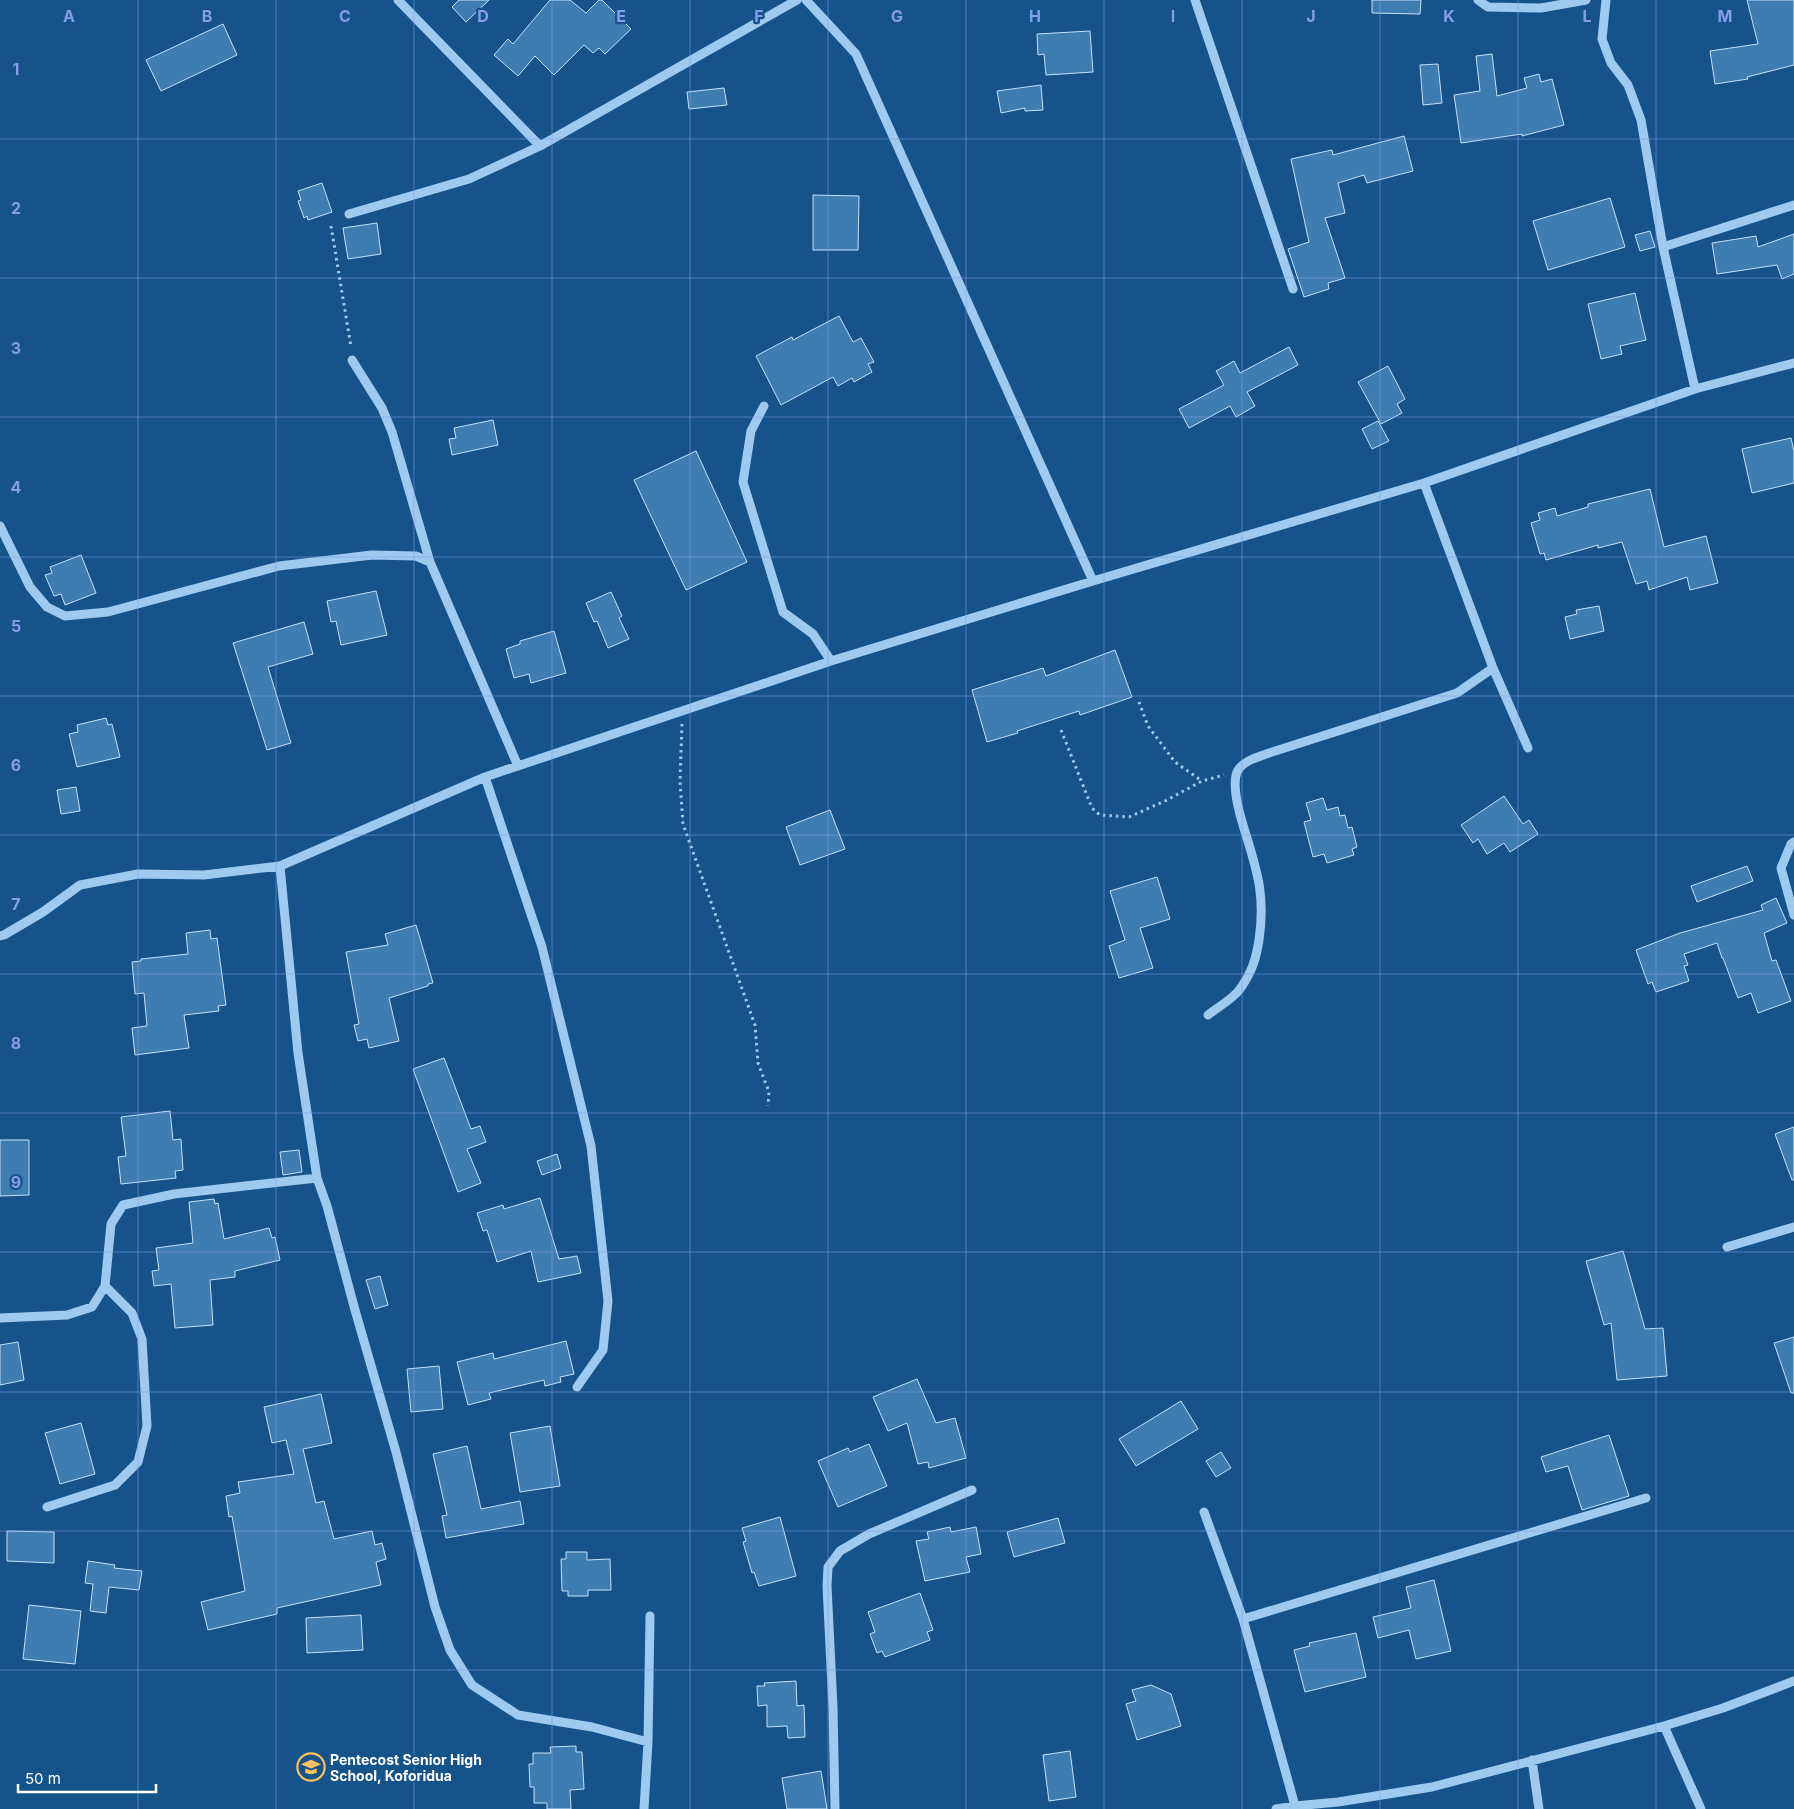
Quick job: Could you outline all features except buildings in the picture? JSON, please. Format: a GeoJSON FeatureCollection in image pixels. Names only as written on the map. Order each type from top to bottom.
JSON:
{"type":"FeatureCollection","features":[{"type":"Feature","properties":{"kind":"street"},"geometry":{"type":"LineString","coordinates":[[398,0],[540,146]]}},
{"type":"Feature","properties":{"kind":"street"},"geometry":{"type":"LineString","coordinates":[[349,214],[469,179],[540,146],[797,0]]}},
{"type":"Feature","properties":{"kind":"street"},"geometry":{"type":"LineString","coordinates":[[806,0],[856,54],[1093,581]]}},
{"type":"Feature","properties":{"kind":"street"},"geometry":{"type":"LineString","coordinates":[[1195,0],[1293,288]]}},
{"type":"Feature","properties":{"kind":"street"},"geometry":{"type":"LineString","coordinates":[[1478,0],[1488,7],[1541,8],[1586,0]]}},
{"type":"Feature","properties":{"kind":"street"},"geometry":{"type":"LineString","coordinates":[[1606,0],[1602,39],[1611,63],[1628,85],[1641,120],[1663,247],[1695,390]]}},
{"type":"Feature","properties":{"kind":"street"},"geometry":{"type":"LineString","coordinates":[[1663,247],[1794,205]]}},
{"type":"Feature","properties":{"kind":"street"},"geometry":{"type":"LineString","coordinates":[[352,360],[382,408],[392,432],[430,562],[518,766]]}},
{"type":"Feature","properties":{"kind":"street"},"geometry":{"type":"LineString","coordinates":[[0,936],[43,912],[80,885],[138,874],[204,875],[280,866],[485,777],[831,661],[1424,483],[1695,390],[1794,363]]}},
{"type":"Feature","properties":{"kind":"street"},"geometry":{"type":"LineString","coordinates":[[764,406],[751,431],[743,482],[783,612],[813,634],[831,661]]}},
{"type":"Feature","properties":{"kind":"street"},"geometry":{"type":"LineString","coordinates":[[1424,483],[1493,668],[1528,748]]}},
{"type":"Feature","properties":{"kind":"street"},"geometry":{"type":"LineString","coordinates":[[0,526],[30,587],[47,607],[65,616],[108,612],[279,566],[372,555],[416,556],[430,562]]}},
{"type":"Feature","properties":{"kind":"street"},"geometry":{"type":"LineString","coordinates":[[1208,1015],[1239,990],[1255,964],[1261,921],[1261,895],[1257,870],[1238,810],[1235,791],[1237,772],[1246,762],[1457,694],[1493,668]]}},
{"type":"Feature","properties":{"kind":"street"},"geometry":{"type":"LineString","coordinates":[[485,777],[542,947],[591,1146],[608,1301],[603,1350],[577,1387]]}},
{"type":"Feature","properties":{"kind":"street"},"geometry":{"type":"LineString","coordinates":[[1794,842],[1791,844],[1781,868],[1794,915]]}},
{"type":"Feature","properties":{"kind":"street"},"geometry":{"type":"LineString","coordinates":[[280,866],[298,1053],[317,1178],[327,1206],[396,1452],[435,1607],[450,1650],[472,1685],[518,1715],[592,1727],[648,1742]]}},
{"type":"Feature","properties":{"kind":"street"},"geometry":{"type":"LineString","coordinates":[[0,1318],[67,1315],[92,1307],[105,1286],[111,1224],[123,1204],[174,1194],[317,1178]]}},
{"type":"Feature","properties":{"kind":"street"},"geometry":{"type":"LineString","coordinates":[[1726,1247],[1794,1227]]}},
{"type":"Feature","properties":{"kind":"street"},"geometry":{"type":"LineString","coordinates":[[48,1507],[115,1485],[138,1462],[147,1426],[142,1339],[132,1313],[105,1286]]}},
{"type":"Feature","properties":{"kind":"street"},"geometry":{"type":"LineString","coordinates":[[835,1809],[833,1707],[827,1586],[828,1567],[840,1551],[869,1534],[972,1490]]}},
{"type":"Feature","properties":{"kind":"street"},"geometry":{"type":"LineString","coordinates":[[1243,1619],[1646,1498]]}},
{"type":"Feature","properties":{"kind":"street"},"geometry":{"type":"LineString","coordinates":[[1204,1512],[1243,1619],[1295,1806]]}},
{"type":"Feature","properties":{"kind":"street"},"geometry":{"type":"LineString","coordinates":[[644,1809],[648,1742],[650,1616]]}},
{"type":"Feature","properties":{"kind":"street"},"geometry":{"type":"LineString","coordinates":[[1276,1809],[1295,1806],[1339,1806],[1432,1787],[1664,1726],[1723,1708],[1794,1681]]}},
{"type":"Feature","properties":{"kind":"street"},"geometry":{"type":"LineString","coordinates":[[1664,1726],[1701,1809]]}},
{"type":"Feature","properties":{"kind":"street"},"geometry":{"type":"LineString","coordinates":[[1532,1760],[1539,1809]]}},
{"type":"Feature","properties":{"kind":"path"},"geometry":{"type":"LineString","coordinates":[[332,226],[352,360]]}},
{"type":"Feature","properties":{"kind":"path"},"geometry":{"type":"LineString","coordinates":[[1139,702],[1148,726],[1175,762],[1202,781]]}},
{"type":"Feature","properties":{"kind":"path"},"geometry":{"type":"LineString","coordinates":[[682,711],[680,782],[683,824],[755,1025],[758,1063],[769,1092],[768,1106]]}},
{"type":"Feature","properties":{"kind":"path"},"geometry":{"type":"LineString","coordinates":[[1062,730],[1092,808],[1100,815],[1129,817],[1165,801],[1202,781],[1237,772]]}},
{"type":"Feature","properties":{"kind":"place","name":"Pentecost Senior High School, Koforidua"},"geometry":{"type":"Point","coordinates":[311,1767]}}]}
